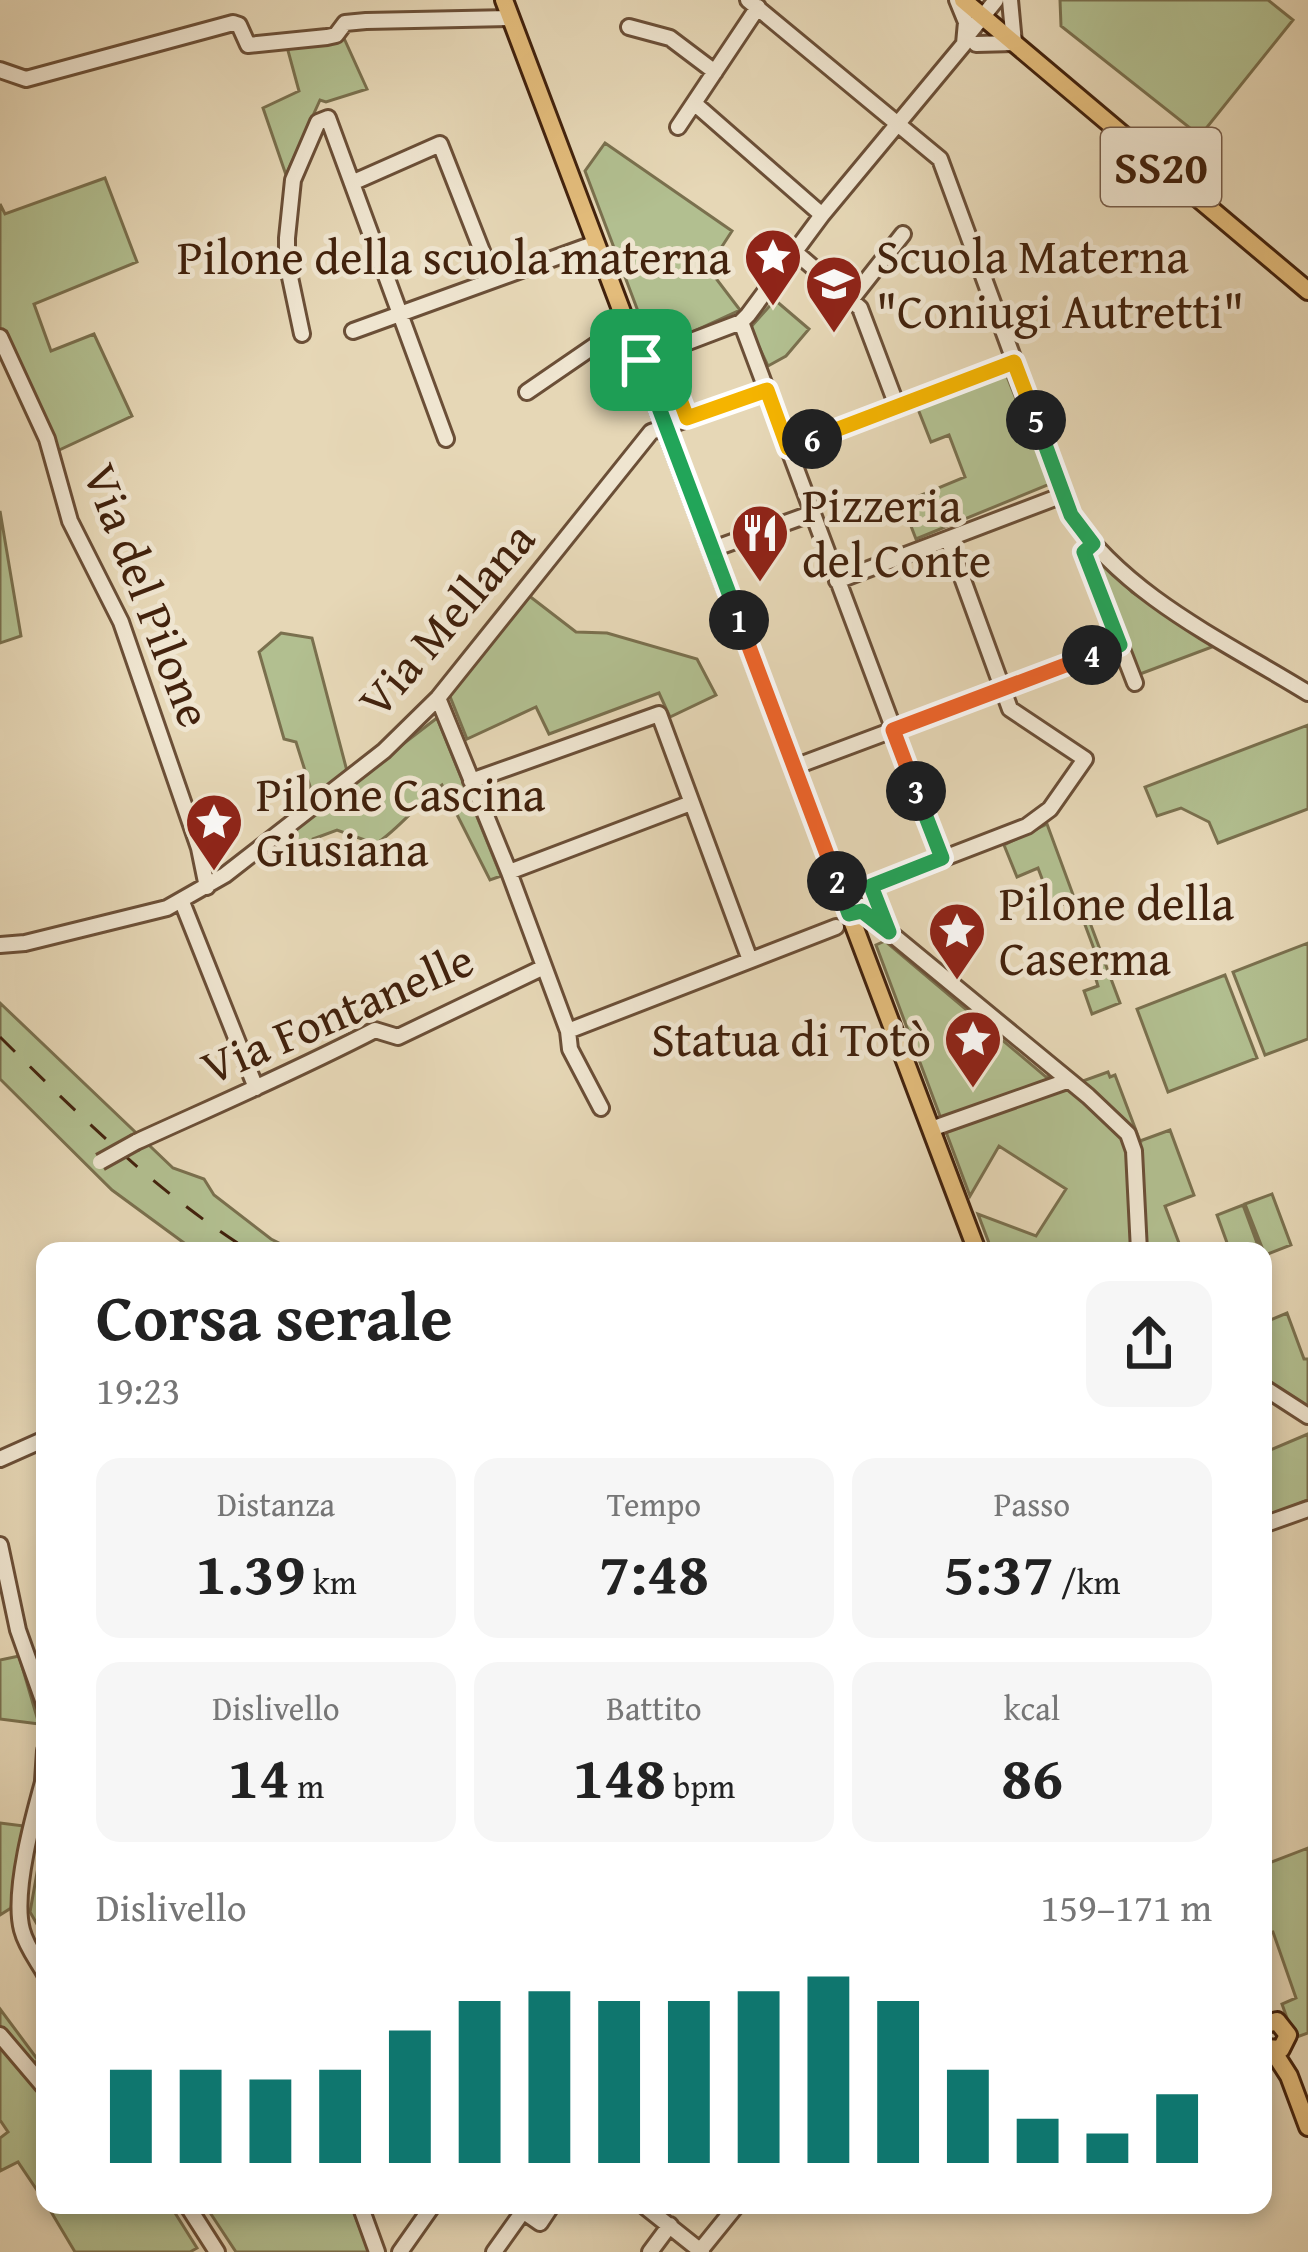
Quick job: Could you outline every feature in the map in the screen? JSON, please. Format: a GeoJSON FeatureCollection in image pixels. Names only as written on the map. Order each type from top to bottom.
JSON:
{"type":"FeatureCollection","features":[{"type":"Feature","properties":{"kind":"main road","name":"SS20"},"geometry":{"type":"LineString","coordinates":[[960,0],[1308,291]]}},
{"type":"Feature","properties":{"kind":"main road"},"geometry":{"type":"LineString","coordinates":[[507,9],[794,767],[843,913],[974,1242]]}},
{"type":"Feature","properties":{"kind":"main road"},"geometry":{"type":"LineString","coordinates":[[1272,2025],[1287,2031],[1274,2048],[1308,2127]]}},
{"type":"Feature","properties":{"kind":"street"},"geometry":{"type":"LineString","coordinates":[[960,0],[971,40]]}},
{"type":"Feature","properties":{"kind":"street"},"geometry":{"type":"LineString","coordinates":[[641,360],[741,322],[822,215],[1005,1]]}},
{"type":"Feature","properties":{"kind":"street"},"geometry":{"type":"LineString","coordinates":[[971,40],[1014,43],[1005,1]]}},
{"type":"Feature","properties":{"kind":"street"},"geometry":{"type":"LineString","coordinates":[[678,127],[753,3],[940,159],[1072,518],[1135,587],[1308,693]]}},
{"type":"Feature","properties":{"kind":"street"},"geometry":{"type":"LineString","coordinates":[[0,70],[26,79],[233,23],[239,25],[248,45],[336,35],[345,23],[507,9]]}},
{"type":"Feature","properties":{"kind":"street"},"geometry":{"type":"LineString","coordinates":[[629,27],[670,38],[715,72]]}},
{"type":"Feature","properties":{"kind":"street"},"geometry":{"type":"LineString","coordinates":[[694,103],[822,215]]}},
{"type":"Feature","properties":{"kind":"street"},"geometry":{"type":"LineString","coordinates":[[302,334],[286,263],[293,179],[318,122],[328,118],[446,439]]}},
{"type":"Feature","properties":{"kind":"street"},"geometry":{"type":"LineString","coordinates":[[354,182],[440,144],[493,279]]}},
{"type":"Feature","properties":{"kind":"street"},"geometry":{"type":"LineString","coordinates":[[851,300],[903,234]]}},
{"type":"Feature","properties":{"kind":"street"},"geometry":{"type":"LineString","coordinates":[[353,331],[596,242]]}},
{"type":"Feature","properties":{"kind":"street"},"geometry":{"type":"LineString","coordinates":[[794,251],[862,311],[897,406]]}},
{"type":"Feature","properties":{"kind":"street"},"geometry":{"type":"LineString","coordinates":[[741,322],[942,858]]}},
{"type":"Feature","properties":{"kind":"street","name":"Via del Pilone"},"geometry":{"type":"LineString","coordinates":[[0,337],[47,439],[70,521],[121,622],[199,848],[207,887]]}},
{"type":"Feature","properties":{"kind":"street"},"geometry":{"type":"LineString","coordinates":[[527,392],[597,344]]}},
{"type":"Feature","properties":{"kind":"street"},"geometry":{"type":"LineString","coordinates":[[662,352],[687,418]]}},
{"type":"Feature","properties":{"kind":"street"},"geometry":{"type":"LineString","coordinates":[[788,448],[1014,362]]}},
{"type":"Feature","properties":{"kind":"street"},"geometry":{"type":"LineString","coordinates":[[666,425],[767,390]]}},
{"type":"Feature","properties":{"kind":"street","name":"Via Mellana"},"geometry":{"type":"LineString","coordinates":[[0,945],[26,943],[182,902],[384,752],[438,698],[651,432],[666,425]]}},
{"type":"Feature","properties":{"kind":"street"},"geometry":{"type":"LineString","coordinates":[[837,581],[1063,495]]}},
{"type":"Feature","properties":{"kind":"street"},"geometry":{"type":"LineString","coordinates":[[713,550],[813,513]]}},
{"type":"Feature","properties":{"kind":"street"},"geometry":{"type":"LineString","coordinates":[[568,1031],[750,960],[843,913],[871,886],[1041,817],[1059,799],[1084,759],[1010,709],[948,539]]}},
{"type":"Feature","properties":{"kind":"street"},"geometry":{"type":"LineString","coordinates":[[1093,544],[1084,552],[1135,683]]}},
{"type":"Feature","properties":{"kind":"street"},"geometry":{"type":"LineString","coordinates":[[794,767],[1120,645]]}},
{"type":"Feature","properties":{"kind":"street"},"geometry":{"type":"LineString","coordinates":[[438,698],[509,872],[568,1031],[570,1049],[601,1108]]}},
{"type":"Feature","properties":{"kind":"street"},"geometry":{"type":"LineString","coordinates":[[471,781],[659,714],[750,960]]}},
{"type":"Feature","properties":{"kind":"street"},"geometry":{"type":"LineString","coordinates":[[509,872],[691,803]]}},
{"type":"Feature","properties":{"kind":"street"},"geometry":{"type":"LineString","coordinates":[[871,886],[889,932]]}},
{"type":"Feature","properties":{"kind":"street"},"geometry":{"type":"LineString","coordinates":[[182,902],[256,1088]]}},
{"type":"Feature","properties":{"kind":"street"},"geometry":{"type":"LineString","coordinates":[[843,913],[862,911],[889,932],[1127,1134],[1134,1151],[1139,1242]]}},
{"type":"Feature","properties":{"kind":"street","name":"Via Fontanelle"},"geometry":{"type":"LineString","coordinates":[[98,1163],[375,1030],[398,1037],[544,967]]}},
{"type":"Feature","properties":{"kind":"street"},"geometry":{"type":"LineString","coordinates":[[931,1129],[1067,1082]]}},
{"type":"Feature","properties":{"kind":"street"},"geometry":{"type":"LineString","coordinates":[[1272,1393],[1308,1416]]}},
{"type":"Feature","properties":{"kind":"street"},"geometry":{"type":"LineString","coordinates":[[0,1459],[36,1442]]}},
{"type":"Feature","properties":{"kind":"street"},"geometry":{"type":"LineString","coordinates":[[1272,1523],[1308,1509]]}},
{"type":"Feature","properties":{"kind":"street"},"geometry":{"type":"LineString","coordinates":[[0,1545],[36,1667]]}},
{"type":"Feature","properties":{"kind":"street"},"geometry":{"type":"LineString","coordinates":[[36,1821],[20,1905],[22,1933],[36,1958]]}},
{"type":"Feature","properties":{"kind":"street"},"geometry":{"type":"LineString","coordinates":[[0,2035],[36,2077]]}},
{"type":"Feature","properties":{"kind":"street"},"geometry":{"type":"LineString","coordinates":[[193,2214],[217,2252]]}},
{"type":"Feature","properties":{"kind":"street"},"geometry":{"type":"LineString","coordinates":[[363,2214],[377,2252]]}},
{"type":"Feature","properties":{"kind":"street"},"geometry":{"type":"LineString","coordinates":[[400,2252],[427,2214]]}},
{"type":"Feature","properties":{"kind":"street"},"geometry":{"type":"LineString","coordinates":[[494,2252],[515,2214]]}},
{"type":"Feature","properties":{"kind":"street"},"geometry":{"type":"LineString","coordinates":[[655,2214],[701,2251],[730,2214]]}},
{"type":"Feature","properties":{"kind":"street"},"geometry":{"type":"LineString","coordinates":[[650,2252],[670,2225]]}},
{"type":"Feature","properties":{"kind":"green space"},"geometry":{"type":"Polygon","coordinates":[[[1060,0],[1268,0],[1293,20],[1200,136],[1061,26],[1060,0]]]}},
{"type":"Feature","properties":{"kind":"green space"},"geometry":{"type":"Polygon","coordinates":[[[343,36],[367,89],[320,100],[286,175],[263,108],[299,91],[287,47],[343,36]]]}},
{"type":"Feature","properties":{"kind":"green space"},"geometry":{"type":"Polygon","coordinates":[[[605,143],[732,231],[708,268],[740,310],[692,332],[650,343],[585,171],[605,143]]]}},
{"type":"Feature","properties":{"kind":"green space"},"geometry":{"type":"Polygon","coordinates":[[[105,178],[137,262],[34,304],[51,351],[94,334],[132,416],[57,451],[0,329],[0,204],[5,214],[105,178]]]}},
{"type":"Feature","properties":{"kind":"green space"},"geometry":{"type":"Polygon","coordinates":[[[775,300],[809,329],[786,356],[768,366],[750,328],[775,300]]]}},
{"type":"Feature","properties":{"kind":"green space"},"geometry":{"type":"Polygon","coordinates":[[[1006,374],[1050,484],[916,539],[902,503],[965,477],[949,435],[931,442],[918,409],[1006,374]]]}},
{"type":"Feature","properties":{"kind":"green space"},"geometry":{"type":"Polygon","coordinates":[[[0,511],[21,636],[0,643],[0,511]]]}},
{"type":"Feature","properties":{"kind":"green space"},"geometry":{"type":"Polygon","coordinates":[[[1097,552],[1132,592],[1220,644],[1140,674],[1090,556],[1097,552]]]}},
{"type":"Feature","properties":{"kind":"green space"},"geometry":{"type":"Polygon","coordinates":[[[528,595],[576,632],[607,633],[697,659],[716,695],[670,717],[659,693],[549,734],[536,707],[467,739],[449,694],[528,595]]]}},
{"type":"Feature","properties":{"kind":"green space"},"geometry":{"type":"Polygon","coordinates":[[[281,633],[312,638],[347,771],[313,796],[296,742],[284,739],[259,652],[281,633]]]}},
{"type":"Feature","properties":{"kind":"green space"},"geometry":{"type":"Polygon","coordinates":[[[437,718],[501,876],[490,880],[442,785],[376,844],[337,830],[313,839],[305,859],[287,833],[437,718]]]}},
{"type":"Feature","properties":{"kind":"green space"},"geometry":{"type":"Polygon","coordinates":[[[1308,725],[1308,809],[1218,843],[1209,822],[1181,808],[1157,816],[1145,787],[1308,725]]]}},
{"type":"Feature","properties":{"kind":"green space"},"geometry":{"type":"Polygon","coordinates":[[[1047,824],[1075,900],[1053,908],[1038,868],[1017,877],[1004,845],[1047,824]]]}},
{"type":"Feature","properties":{"kind":"green space"},"geometry":{"type":"Polygon","coordinates":[[[1086,912],[1120,1003],[1092,1014],[1084,991],[1098,986],[1095,976],[1103,973],[1081,914],[1086,912]]]}},
{"type":"Feature","properties":{"kind":"green space"},"geometry":{"type":"Polygon","coordinates":[[[885,941],[1046,1077],[1052,1076],[1096,1110],[1126,1141],[1139,1141],[1077,1083],[1108,1072],[1110,1077],[1115,1075],[1140,1141],[1170,1130],[1194,1195],[1165,1206],[1179,1242],[989,1242],[978,1214],[1036,1236],[1066,1189],[999,1146],[970,1196],[876,945],[885,941]]]}},
{"type":"Feature","properties":{"kind":"green space"},"geometry":{"type":"Polygon","coordinates":[[[1308,943],[1308,1039],[1265,1055],[1233,972],[1308,943]]]}},
{"type":"Feature","properties":{"kind":"green space"},"geometry":{"type":"Polygon","coordinates":[[[1225,975],[1257,1058],[1168,1092],[1137,1009],[1225,975]]]}},
{"type":"Feature","properties":{"kind":"green space"},"geometry":{"type":"Polygon","coordinates":[[[0,1003],[173,1168],[204,1179],[214,1195],[277,1242],[183,1242],[112,1190],[0,1079],[0,1003]]]}},
{"type":"Feature","properties":{"kind":"green space"},"geometry":{"type":"Polygon","coordinates":[[[1272,1194],[1291,1245],[1272,1252],[1272,1242],[1260,1242],[1245,1204],[1272,1194]]]}},
{"type":"Feature","properties":{"kind":"green space"},"geometry":{"type":"Polygon","coordinates":[[[1243,1205],[1257,1242],[1227,1242],[1217,1215],[1243,1205]]]}},
{"type":"Feature","properties":{"kind":"green space"},"geometry":{"type":"Polygon","coordinates":[[[1287,1313],[1304,1359],[1308,1359],[1308,1409],[1272,1388],[1272,1319],[1287,1313]]]}},
{"type":"Feature","properties":{"kind":"green space"},"geometry":{"type":"Polygon","coordinates":[[[1308,1434],[1308,1500],[1272,1514],[1272,1449],[1308,1434]]]}},
{"type":"Feature","properties":{"kind":"green space"},"geometry":{"type":"Polygon","coordinates":[[[19,1656],[36,1724],[0,1719],[0,1660],[19,1656]]]}},
{"type":"Feature","properties":{"kind":"green space"},"geometry":{"type":"Polygon","coordinates":[[[0,1823],[24,1826],[11,1908],[0,1915],[0,1823]]]}},
{"type":"Feature","properties":{"kind":"green space"},"geometry":{"type":"Polygon","coordinates":[[[1308,1848],[1308,2033],[1294,2038],[1282,2004],[1296,1998],[1272,1932],[1272,1862],[1308,1848]]]}},
{"type":"Feature","properties":{"kind":"green space"},"geometry":{"type":"Polygon","coordinates":[[[36,1878],[36,1922],[30,1912],[36,1878]]]}},
{"type":"Feature","properties":{"kind":"green space"},"geometry":{"type":"Polygon","coordinates":[[[0,2009],[36,2057],[26,2070],[36,2082],[36,2189],[18,2162],[0,2171],[0,2138],[8,2132],[0,2120],[0,2009]]]}},
{"type":"Feature","properties":{"kind":"green space"},"geometry":{"type":"Polygon","coordinates":[[[52,2214],[176,2214],[197,2248],[190,2252],[75,2252],[52,2214]]]}},
{"type":"Feature","properties":{"kind":"green space"},"geometry":{"type":"Polygon","coordinates":[[[211,2214],[354,2214],[369,2252],[236,2252],[211,2214]]]}},
{"type":"Feature","properties":{"kind":"railway"},"geometry":{"type":"LineString","coordinates":[[0,1037],[150,1178],[236,1242]]}},
{"type":"Feature","properties":{"kind":"place","name":"Pilone della scuola materna"},"geometry":{"type":"Point","coordinates":[773,308]}},
{"type":"Feature","properties":{"kind":"place","name":"Scuola Materna \"Coniugi Autretti\""},"geometry":{"type":"Point","coordinates":[834,335]}},
{"type":"Feature","properties":{"kind":"place","name":"Pizzeria del Conte"},"geometry":{"type":"Point","coordinates":[760,584]}},
{"type":"Feature","properties":{"kind":"place","name":"Pilone Cascina Giusiana"},"geometry":{"type":"Point","coordinates":[214,873]}},
{"type":"Feature","properties":{"kind":"place","name":"Pilone della Caserma"},"geometry":{"type":"Point","coordinates":[957,982]}},
{"type":"Feature","properties":{"kind":"place","name":"Statua di Totò"},"geometry":{"type":"Point","coordinates":[973,1090]}},
{"type":"Feature","properties":{"kind":"route"},"geometry":{"type":"LineString","coordinates":[[662,352],[687,418],[767,390],[788,448],[1014,362],[1071,515],[1093,544],[1084,552],[1120,645],[893,730],[942,858],[871,886],[889,932],[862,911],[849,914],[641,360],[662,352]]}}]}
